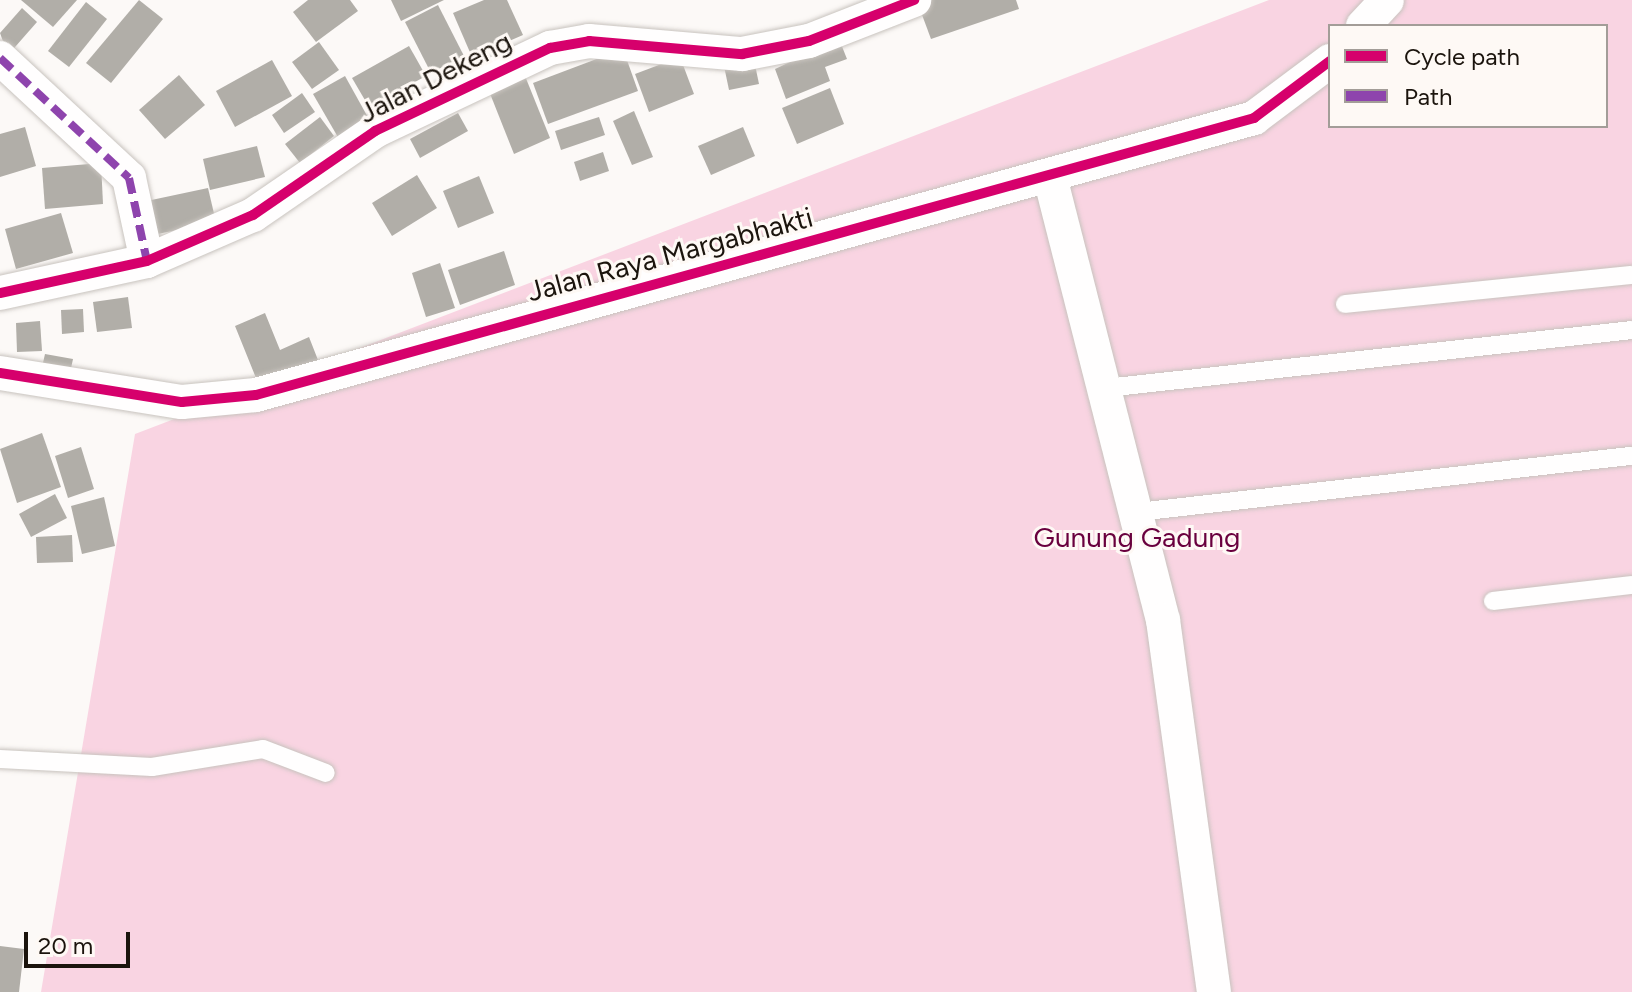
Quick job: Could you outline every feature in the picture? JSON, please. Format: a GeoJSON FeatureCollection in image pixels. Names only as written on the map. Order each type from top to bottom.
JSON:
{"type":"FeatureCollection","features":[{"type":"Feature","properties":{"kind":"street","name":"Jalan Dekeng"},"geometry":{"type":"LineString","coordinates":[[0,293],[147,261],[253,215],[375,131],[550,48],[589,41],[742,54],[809,41],[914,0]]}},
{"type":"Feature","properties":{"kind":"street"},"geometry":{"type":"LineString","coordinates":[[1365,24],[1387,0]]}},
{"type":"Feature","properties":{"kind":"street"},"geometry":{"type":"LineString","coordinates":[[0,58],[129,178],[147,261]]}},
{"type":"Feature","properties":{"kind":"street","name":"Jalan Raya Margabhakti"},"geometry":{"type":"LineString","coordinates":[[0,373],[182,402],[256,395],[1254,118],[1328,62]]}},
{"type":"Feature","properties":{"kind":"street"},"geometry":{"type":"LineString","coordinates":[[1050,177],[1138,512],[1163,620],[1214,992]]}},
{"type":"Feature","properties":{"kind":"lane"},"geometry":{"type":"LineString","coordinates":[[1345,304],[1632,275]]}},
{"type":"Feature","properties":{"kind":"lane"},"geometry":{"type":"LineString","coordinates":[[1106,388],[1632,330]]}},
{"type":"Feature","properties":{"kind":"lane"},"geometry":{"type":"LineString","coordinates":[[1138,512],[1632,456]]}},
{"type":"Feature","properties":{"kind":"lane"},"geometry":{"type":"LineString","coordinates":[[1493,601],[1632,585]]}},
{"type":"Feature","properties":{"kind":"lane"},"geometry":{"type":"LineString","coordinates":[[0,759],[152,767],[263,749],[326,773]]}},
{"type":"Feature","properties":{"kind":"green space","name":"Gunung Gadung"},"geometry":{"type":"Polygon","coordinates":[[[1269,0],[1632,0],[1632,992],[41,992],[135,434],[1269,0]]]}},
{"type":"Feature","properties":{"kind":"building"},"geometry":{"type":"Polygon","coordinates":[[[21,0],[77,0],[53,27],[21,0]]]}},
{"type":"Feature","properties":{"kind":"building"},"geometry":{"type":"Polygon","coordinates":[[[139,0],[163,19],[111,83],[86,63],[139,0]]]}},
{"type":"Feature","properties":{"kind":"building"},"geometry":{"type":"Polygon","coordinates":[[[308,0],[350,0],[358,11],[316,42],[293,12],[308,0]]]}},
{"type":"Feature","properties":{"kind":"building"},"geometry":{"type":"Polygon","coordinates":[[[391,0],[444,0],[401,21],[391,0]]]}},
{"type":"Feature","properties":{"kind":"building"},"geometry":{"type":"Polygon","coordinates":[[[484,0],[507,0],[523,35],[472,57],[453,13],[484,0]]]}},
{"type":"Feature","properties":{"kind":"building"},"geometry":{"type":"Polygon","coordinates":[[[930,0],[1016,0],[1019,9],[931,39],[918,4],[930,0]]]}},
{"type":"Feature","properties":{"kind":"building"},"geometry":{"type":"Polygon","coordinates":[[[86,2],[107,19],[69,67],[48,51],[86,2]]]}},
{"type":"Feature","properties":{"kind":"building"},"geometry":{"type":"Polygon","coordinates":[[[438,5],[464,56],[431,73],[405,22],[438,5]]]}},
{"type":"Feature","properties":{"kind":"building"},"geometry":{"type":"Polygon","coordinates":[[[22,8],[37,22],[8,55],[0,33],[22,8]]]}},
{"type":"Feature","properties":{"kind":"building"},"geometry":{"type":"Polygon","coordinates":[[[839,39],[847,59],[825,67],[830,81],[786,99],[775,69],[839,39]]]}},
{"type":"Feature","properties":{"kind":"building"},"geometry":{"type":"Polygon","coordinates":[[[319,42],[339,70],[312,89],[292,62],[319,42]]]}},
{"type":"Feature","properties":{"kind":"building"},"geometry":{"type":"Polygon","coordinates":[[[409,46],[426,76],[369,107],[352,78],[409,46]]]}},
{"type":"Feature","properties":{"kind":"building"},"geometry":{"type":"Polygon","coordinates":[[[623,49],[638,91],[548,124],[533,83],[623,49]]]}},
{"type":"Feature","properties":{"kind":"building"},"geometry":{"type":"Polygon","coordinates":[[[680,57],[694,94],[649,112],[635,74],[680,57]]]}},
{"type":"Feature","properties":{"kind":"building"},"geometry":{"type":"Polygon","coordinates":[[[272,60],[292,96],[235,127],[216,91],[272,60]]]}},
{"type":"Feature","properties":{"kind":"building"},"geometry":{"type":"Polygon","coordinates":[[[754,60],[759,84],[729,90],[724,66],[754,60]]]}},
{"type":"Feature","properties":{"kind":"building"},"geometry":{"type":"Polygon","coordinates":[[[523,71],[550,138],[514,154],[487,86],[523,71]]]}},
{"type":"Feature","properties":{"kind":"building"},"geometry":{"type":"Polygon","coordinates":[[[179,75],[205,105],[165,139],[139,110],[179,75]]]}},
{"type":"Feature","properties":{"kind":"building"},"geometry":{"type":"Polygon","coordinates":[[[345,76],[370,121],[339,139],[313,94],[345,76]]]}},
{"type":"Feature","properties":{"kind":"building"},"geometry":{"type":"Polygon","coordinates":[[[830,88],[844,124],[797,144],[782,108],[830,88]]]}},
{"type":"Feature","properties":{"kind":"building"},"geometry":{"type":"Polygon","coordinates":[[[302,93],[315,112],[284,133],[272,115],[302,93]]]}},
{"type":"Feature","properties":{"kind":"building"},"geometry":{"type":"Polygon","coordinates":[[[634,111],[653,157],[632,165],[613,121],[634,111]]]}},
{"type":"Feature","properties":{"kind":"building"},"geometry":{"type":"Polygon","coordinates":[[[458,113],[468,131],[420,158],[410,139],[458,113]]]}},
{"type":"Feature","properties":{"kind":"building"},"geometry":{"type":"Polygon","coordinates":[[[320,117],[334,136],[300,163],[285,144],[320,117]]]}},
{"type":"Feature","properties":{"kind":"building"},"geometry":{"type":"Polygon","coordinates":[[[599,117],[605,135],[561,150],[555,131],[599,117]]]}},
{"type":"Feature","properties":{"kind":"building"},"geometry":{"type":"Polygon","coordinates":[[[25,127],[36,166],[0,177],[0,134],[25,127]]]}},
{"type":"Feature","properties":{"kind":"building"},"geometry":{"type":"Polygon","coordinates":[[[743,127],[755,156],[711,175],[698,146],[743,127]]]}},
{"type":"Feature","properties":{"kind":"building"},"geometry":{"type":"Polygon","coordinates":[[[257,146],[265,177],[210,190],[203,159],[257,146]]]}},
{"type":"Feature","properties":{"kind":"building"},"geometry":{"type":"Polygon","coordinates":[[[603,152],[609,171],[580,181],[574,162],[603,152]]]}},
{"type":"Feature","properties":{"kind":"building"},"geometry":{"type":"Polygon","coordinates":[[[101,163],[103,204],[45,209],[42,168],[101,163]]]}},
{"type":"Feature","properties":{"kind":"building"},"geometry":{"type":"Polygon","coordinates":[[[417,175],[437,208],[392,236],[372,203],[417,175]]]}},
{"type":"Feature","properties":{"kind":"building"},"geometry":{"type":"Polygon","coordinates":[[[479,176],[494,213],[458,228],[443,191],[479,176]]]}},
{"type":"Feature","properties":{"kind":"building"},"geometry":{"type":"Polygon","coordinates":[[[208,188],[216,222],[148,236],[142,202],[208,188]]]}},
{"type":"Feature","properties":{"kind":"building"},"geometry":{"type":"Polygon","coordinates":[[[61,213],[73,253],[16,269],[5,229],[61,213]]]}},
{"type":"Feature","properties":{"kind":"building"},"geometry":{"type":"Polygon","coordinates":[[[504,251],[515,285],[460,305],[448,270],[504,251]]]}},
{"type":"Feature","properties":{"kind":"building"},"geometry":{"type":"Polygon","coordinates":[[[440,263],[455,308],[426,317],[412,273],[440,263]]]}},
{"type":"Feature","properties":{"kind":"building"},"geometry":{"type":"Polygon","coordinates":[[[128,297],[132,328],[97,332],[93,302],[128,297]]]}},
{"type":"Feature","properties":{"kind":"building"},"geometry":{"type":"Polygon","coordinates":[[[83,309],[84,332],[62,334],[61,310],[83,309]]]}},
{"type":"Feature","properties":{"kind":"building"},"geometry":{"type":"Polygon","coordinates":[[[265,313],[280,350],[309,337],[318,360],[258,383],[235,326],[265,313]]]}},
{"type":"Feature","properties":{"kind":"building"},"geometry":{"type":"Polygon","coordinates":[[[40,321],[42,351],[17,352],[16,323],[40,321]]]}},
{"type":"Feature","properties":{"kind":"building"},"geometry":{"type":"Polygon","coordinates":[[[45,354],[73,359],[70,373],[42,367],[45,354]]]}},
{"type":"Feature","properties":{"kind":"building"},"geometry":{"type":"Polygon","coordinates":[[[42,433],[61,487],[17,503],[0,449],[42,433]]]}},
{"type":"Feature","properties":{"kind":"building"},"geometry":{"type":"Polygon","coordinates":[[[81,447],[94,489],[68,498],[55,456],[81,447]]]}},
{"type":"Feature","properties":{"kind":"building"},"geometry":{"type":"Polygon","coordinates":[[[55,494],[67,518],[31,537],[19,514],[55,494]]]}},
{"type":"Feature","properties":{"kind":"building"},"geometry":{"type":"Polygon","coordinates":[[[104,497],[115,546],[82,554],[71,506],[104,497]]]}},
{"type":"Feature","properties":{"kind":"building"},"geometry":{"type":"Polygon","coordinates":[[[72,535],[73,562],[37,563],[36,537],[72,535]]]}},
{"type":"Feature","properties":{"kind":"building"},"geometry":{"type":"Polygon","coordinates":[[[0,946],[24,949],[19,992],[0,992],[0,946]]]}},
{"type":"Feature","properties":{"kind":"marked path"},"geometry":{"type":"LineString","coordinates":[[0,58],[129,178],[147,261]]}},
{"type":"Feature","properties":{"kind":"cycle path"},"geometry":{"type":"LineString","coordinates":[[0,293],[147,261],[253,215],[375,131],[550,48],[589,41],[742,54],[809,41],[914,0]]}},
{"type":"Feature","properties":{"kind":"cycle path"},"geometry":{"type":"LineString","coordinates":[[0,373],[182,402],[256,395],[1254,118],[1328,62]]}}]}
